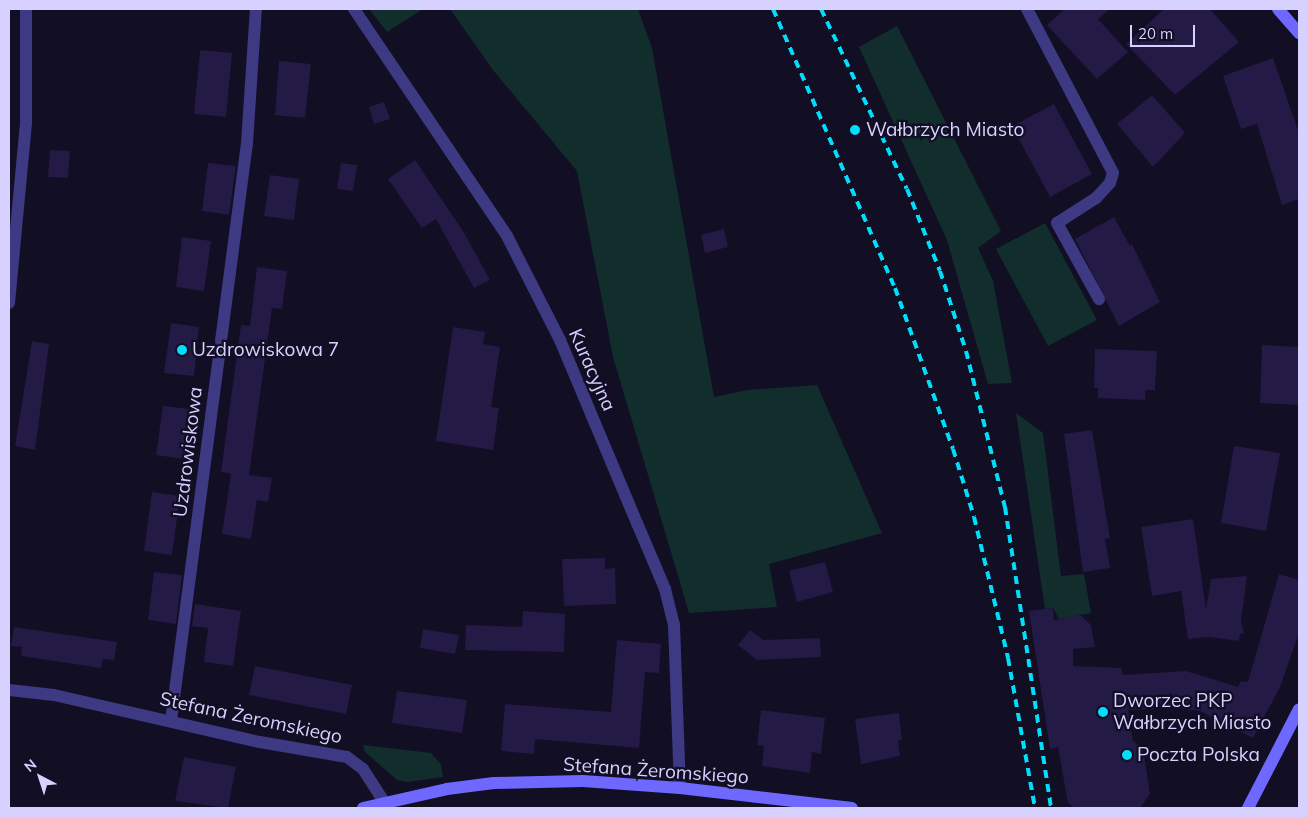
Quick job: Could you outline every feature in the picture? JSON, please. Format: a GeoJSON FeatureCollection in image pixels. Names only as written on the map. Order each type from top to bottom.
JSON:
{"type":"FeatureCollection","features":[{"type":"Feature","properties":{"kind":"main road"},"geometry":{"type":"LineString","coordinates":[[1278,9],[1299,33]]}},
{"type":"Feature","properties":{"kind":"main road"},"geometry":{"type":"LineString","coordinates":[[1248,808],[1299,709]]}},
{"type":"Feature","properties":{"kind":"main road","name":"Stefana Żeromskiego"},"geometry":{"type":"LineString","coordinates":[[386,806],[494,783],[583,781],[680,788],[852,808]]}},
{"type":"Feature","properties":{"kind":"main road"},"geometry":{"type":"LineString","coordinates":[[363,808],[386,806]]}},
{"type":"Feature","properties":{"kind":"street"},"geometry":{"type":"LineString","coordinates":[[9,303],[26,123],[26,9]]}},
{"type":"Feature","properties":{"kind":"street","name":"Uzdrowiskowa"},"geometry":{"type":"LineString","coordinates":[[171,721],[247,143],[256,9]]}},
{"type":"Feature","properties":{"kind":"street","name":"Kuracyjna"},"geometry":{"type":"LineString","coordinates":[[354,9],[507,236],[560,340],[665,589],[674,625],[680,788]]}},
{"type":"Feature","properties":{"kind":"street"},"geometry":{"type":"LineString","coordinates":[[1027,9],[1113,173],[1110,183],[1096,198],[1057,223],[1099,299]]}},
{"type":"Feature","properties":{"kind":"street","name":"Stefana Żeromskiego"},"geometry":{"type":"LineString","coordinates":[[9,690],[54,696],[260,742],[348,757],[363,769],[386,806]]}},
{"type":"Feature","properties":{"kind":"green space"},"geometry":{"type":"Polygon","coordinates":[[[369,9],[423,9],[387,32],[369,9]]]}},
{"type":"Feature","properties":{"kind":"green space"},"geometry":{"type":"Polygon","coordinates":[[[450,9],[638,9],[652,48],[714,397],[747,390],[817,385],[882,533],[769,564],[777,607],[689,613],[613,357],[577,171],[493,70],[450,9]]]}},
{"type":"Feature","properties":{"kind":"green space"},"geometry":{"type":"Polygon","coordinates":[[[897,26],[1001,231],[978,248],[993,281],[1012,383],[988,384],[947,240],[859,47],[897,26]]]}},
{"type":"Feature","properties":{"kind":"green space"},"geometry":{"type":"Polygon","coordinates":[[[1045,223],[1097,320],[1048,346],[996,249],[1045,223]]]}},
{"type":"Feature","properties":{"kind":"green space"},"geometry":{"type":"Polygon","coordinates":[[[1016,413],[1043,433],[1061,576],[1084,574],[1091,613],[1059,619],[1053,608],[1045,609],[1016,413]]]}},
{"type":"Feature","properties":{"kind":"green space"},"geometry":{"type":"Polygon","coordinates":[[[363,745],[431,753],[441,764],[443,777],[408,782],[397,780],[365,752],[363,745]]]}},
{"type":"Feature","properties":{"kind":"building"},"geometry":{"type":"Polygon","coordinates":[[[1065,9],[1110,9],[1098,19],[1128,52],[1097,79],[1047,25],[1065,9]]]}},
{"type":"Feature","properties":{"kind":"building"},"geometry":{"type":"Polygon","coordinates":[[[1164,9],[1210,9],[1239,42],[1175,95],[1126,44],[1164,9]]]}},
{"type":"Feature","properties":{"kind":"building"},"geometry":{"type":"Polygon","coordinates":[[[200,50],[232,53],[226,117],[194,114],[200,50]]]}},
{"type":"Feature","properties":{"kind":"building"},"geometry":{"type":"Polygon","coordinates":[[[1273,58],[1299,133],[1299,199],[1282,205],[1257,124],[1241,129],[1223,76],[1273,58]]]}},
{"type":"Feature","properties":{"kind":"building"},"geometry":{"type":"Polygon","coordinates":[[[279,61],[311,64],[305,118],[275,115],[279,61]]]}},
{"type":"Feature","properties":{"kind":"building"},"geometry":{"type":"Polygon","coordinates":[[[1152,95],[1185,133],[1153,167],[1117,124],[1152,95]]]}},
{"type":"Feature","properties":{"kind":"building"},"geometry":{"type":"Polygon","coordinates":[[[384,102],[390,119],[374,124],[369,107],[384,102]]]}},
{"type":"Feature","properties":{"kind":"building"},"geometry":{"type":"Polygon","coordinates":[[[1054,104],[1092,174],[1050,197],[1012,126],[1054,104]]]}},
{"type":"Feature","properties":{"kind":"building"},"geometry":{"type":"Polygon","coordinates":[[[50,150],[70,151],[68,178],[48,177],[50,150]]]}},
{"type":"Feature","properties":{"kind":"building"},"geometry":{"type":"Polygon","coordinates":[[[415,160],[463,231],[490,280],[474,288],[436,219],[422,228],[388,179],[415,160]]]}},
{"type":"Feature","properties":{"kind":"building"},"geometry":{"type":"Polygon","coordinates":[[[208,163],[236,166],[229,215],[202,211],[208,163]]]}},
{"type":"Feature","properties":{"kind":"building"},"geometry":{"type":"Polygon","coordinates":[[[341,163],[357,165],[353,191],[337,189],[341,163]]]}},
{"type":"Feature","properties":{"kind":"building"},"geometry":{"type":"Polygon","coordinates":[[[270,175],[299,179],[294,220],[264,216],[270,175]]]}},
{"type":"Feature","properties":{"kind":"building"},"geometry":{"type":"Polygon","coordinates":[[[1114,217],[1130,246],[1132,244],[1160,302],[1119,326],[1075,239],[1114,217]]]}},
{"type":"Feature","properties":{"kind":"building"},"geometry":{"type":"Polygon","coordinates":[[[724,229],[728,247],[705,253],[701,235],[724,229]]]}},
{"type":"Feature","properties":{"kind":"building"},"geometry":{"type":"Polygon","coordinates":[[[182,237],[211,241],[204,291],[176,287],[182,237]]]}},
{"type":"Feature","properties":{"kind":"building"},"geometry":{"type":"Polygon","coordinates":[[[257,267],[287,271],[282,309],[272,308],[249,475],[272,478],[268,502],[257,500],[251,539],[222,534],[231,474],[221,472],[241,325],[250,326],[257,267]]]}},
{"type":"Feature","properties":{"kind":"building","name":"Uzdrowiskowa 7"},"geometry":{"type":"Polygon","coordinates":[[[171,323],[199,327],[194,376],[164,373],[171,323]]]}},
{"type":"Feature","properties":{"kind":"building"},"geometry":{"type":"Polygon","coordinates":[[[453,327],[485,332],[483,344],[500,347],[491,407],[499,408],[493,450],[436,441],[453,327]]]}},
{"type":"Feature","properties":{"kind":"building"},"geometry":{"type":"Polygon","coordinates":[[[32,341],[49,344],[35,450],[15,446],[32,341]]]}},
{"type":"Feature","properties":{"kind":"building"},"geometry":{"type":"Polygon","coordinates":[[[1262,345],[1299,347],[1299,405],[1260,403],[1262,345]]]}},
{"type":"Feature","properties":{"kind":"building"},"geometry":{"type":"Polygon","coordinates":[[[1095,349],[1157,351],[1155,390],[1145,390],[1145,400],[1098,398],[1098,388],[1094,388],[1095,349]]]}},
{"type":"Feature","properties":{"kind":"building"},"geometry":{"type":"Polygon","coordinates":[[[163,406],[190,409],[184,459],[156,455],[163,406]]]}},
{"type":"Feature","properties":{"kind":"building"},"geometry":{"type":"Polygon","coordinates":[[[1092,430],[1110,538],[1105,539],[1110,568],[1083,572],[1064,434],[1092,430]]]}},
{"type":"Feature","properties":{"kind":"building"},"geometry":{"type":"Polygon","coordinates":[[[1234,446],[1280,453],[1266,531],[1221,523],[1234,446]]]}},
{"type":"Feature","properties":{"kind":"building"},"geometry":{"type":"Polygon","coordinates":[[[152,492],[180,496],[172,555],[144,551],[152,492]]]}},
{"type":"Feature","properties":{"kind":"building"},"geometry":{"type":"Polygon","coordinates":[[[1193,519],[1206,609],[1211,579],[1247,576],[1241,621],[1244,634],[1240,634],[1239,641],[1209,637],[1188,639],[1181,591],[1152,596],[1141,527],[1193,519]]]}},
{"type":"Feature","properties":{"kind":"building"},"geometry":{"type":"Polygon","coordinates":[[[605,558],[605,569],[615,568],[616,604],[564,606],[562,559],[605,558]]]}},
{"type":"Feature","properties":{"kind":"building"},"geometry":{"type":"Polygon","coordinates":[[[825,562],[833,592],[797,602],[789,571],[825,562]]]}},
{"type":"Feature","properties":{"kind":"building"},"geometry":{"type":"Polygon","coordinates":[[[154,572],[182,575],[176,624],[148,620],[154,572]]]}},
{"type":"Feature","properties":{"kind":"building"},"geometry":{"type":"Polygon","coordinates":[[[1279,574],[1299,580],[1299,633],[1280,687],[1253,738],[1200,711],[1175,708],[1128,710],[1133,741],[1143,748],[1150,794],[1140,808],[1074,808],[1068,803],[1058,747],[1050,749],[1029,611],[1053,608],[1054,620],[1080,615],[1091,625],[1095,647],[1073,649],[1073,666],[1121,668],[1123,675],[1186,671],[1238,687],[1241,681],[1248,682],[1279,574]]]}},
{"type":"Feature","properties":{"kind":"building"},"geometry":{"type":"Polygon","coordinates":[[[195,604],[241,611],[233,666],[204,662],[208,628],[192,626],[195,604]]]}},
{"type":"Feature","properties":{"kind":"building"},"geometry":{"type":"Polygon","coordinates":[[[523,611],[565,614],[564,652],[465,650],[466,625],[522,627],[523,611]]]}},
{"type":"Feature","properties":{"kind":"building"},"geometry":{"type":"Polygon","coordinates":[[[14,627],[117,642],[114,660],[103,659],[101,668],[21,656],[22,647],[11,646],[14,627]]]}},
{"type":"Feature","properties":{"kind":"building"},"geometry":{"type":"Polygon","coordinates":[[[423,629],[459,635],[455,654],[420,648],[423,629]]]}},
{"type":"Feature","properties":{"kind":"building"},"geometry":{"type":"Polygon","coordinates":[[[750,630],[763,640],[820,638],[821,657],[757,660],[738,645],[750,630]]]}},
{"type":"Feature","properties":{"kind":"building"},"geometry":{"type":"Polygon","coordinates":[[[617,640],[661,644],[659,673],[645,672],[639,748],[535,739],[534,754],[501,751],[505,704],[611,712],[617,640]]]}},
{"type":"Feature","properties":{"kind":"building"},"geometry":{"type":"Polygon","coordinates":[[[255,666],[352,685],[346,714],[249,695],[255,666]]]}},
{"type":"Feature","properties":{"kind":"building"},"geometry":{"type":"Polygon","coordinates":[[[397,691],[467,700],[462,733],[392,723],[397,691]]]}},
{"type":"Feature","properties":{"kind":"building"},"geometry":{"type":"Polygon","coordinates":[[[761,710],[825,718],[821,754],[812,752],[810,773],[762,766],[764,746],[757,745],[761,710]]]}},
{"type":"Feature","properties":{"kind":"building"},"geometry":{"type":"Polygon","coordinates":[[[899,713],[902,740],[898,740],[900,756],[861,764],[855,719],[899,713]]]}},
{"type":"Feature","properties":{"kind":"building"},"geometry":{"type":"Polygon","coordinates":[[[184,757],[236,767],[228,808],[175,801],[184,757]]]}},
{"type":"Feature","properties":{"kind":"railway"},"geometry":{"type":"LineString","coordinates":[[773,9],[895,288],[953,449],[974,517],[1008,658],[1035,808]]}},
{"type":"Feature","properties":{"kind":"railway"},"geometry":{"type":"LineString","coordinates":[[821,9],[907,189],[940,271],[966,351],[1005,507],[1051,808]]}},
{"type":"Feature","properties":{"kind":"place","name":"Wałbrzych Miasto"},"geometry":{"type":"Point","coordinates":[855,130]}},
{"type":"Feature","properties":{"kind":"place","name":"Uzdrowiskowa 7"},"geometry":{"type":"Point","coordinates":[182,350]}},
{"type":"Feature","properties":{"kind":"place","name":"Dworzec PKP Wałbrzych Miasto"},"geometry":{"type":"Point","coordinates":[1103,712]}},
{"type":"Feature","properties":{"kind":"place","name":"Poczta Polska"},"geometry":{"type":"Point","coordinates":[1127,755]}}]}
